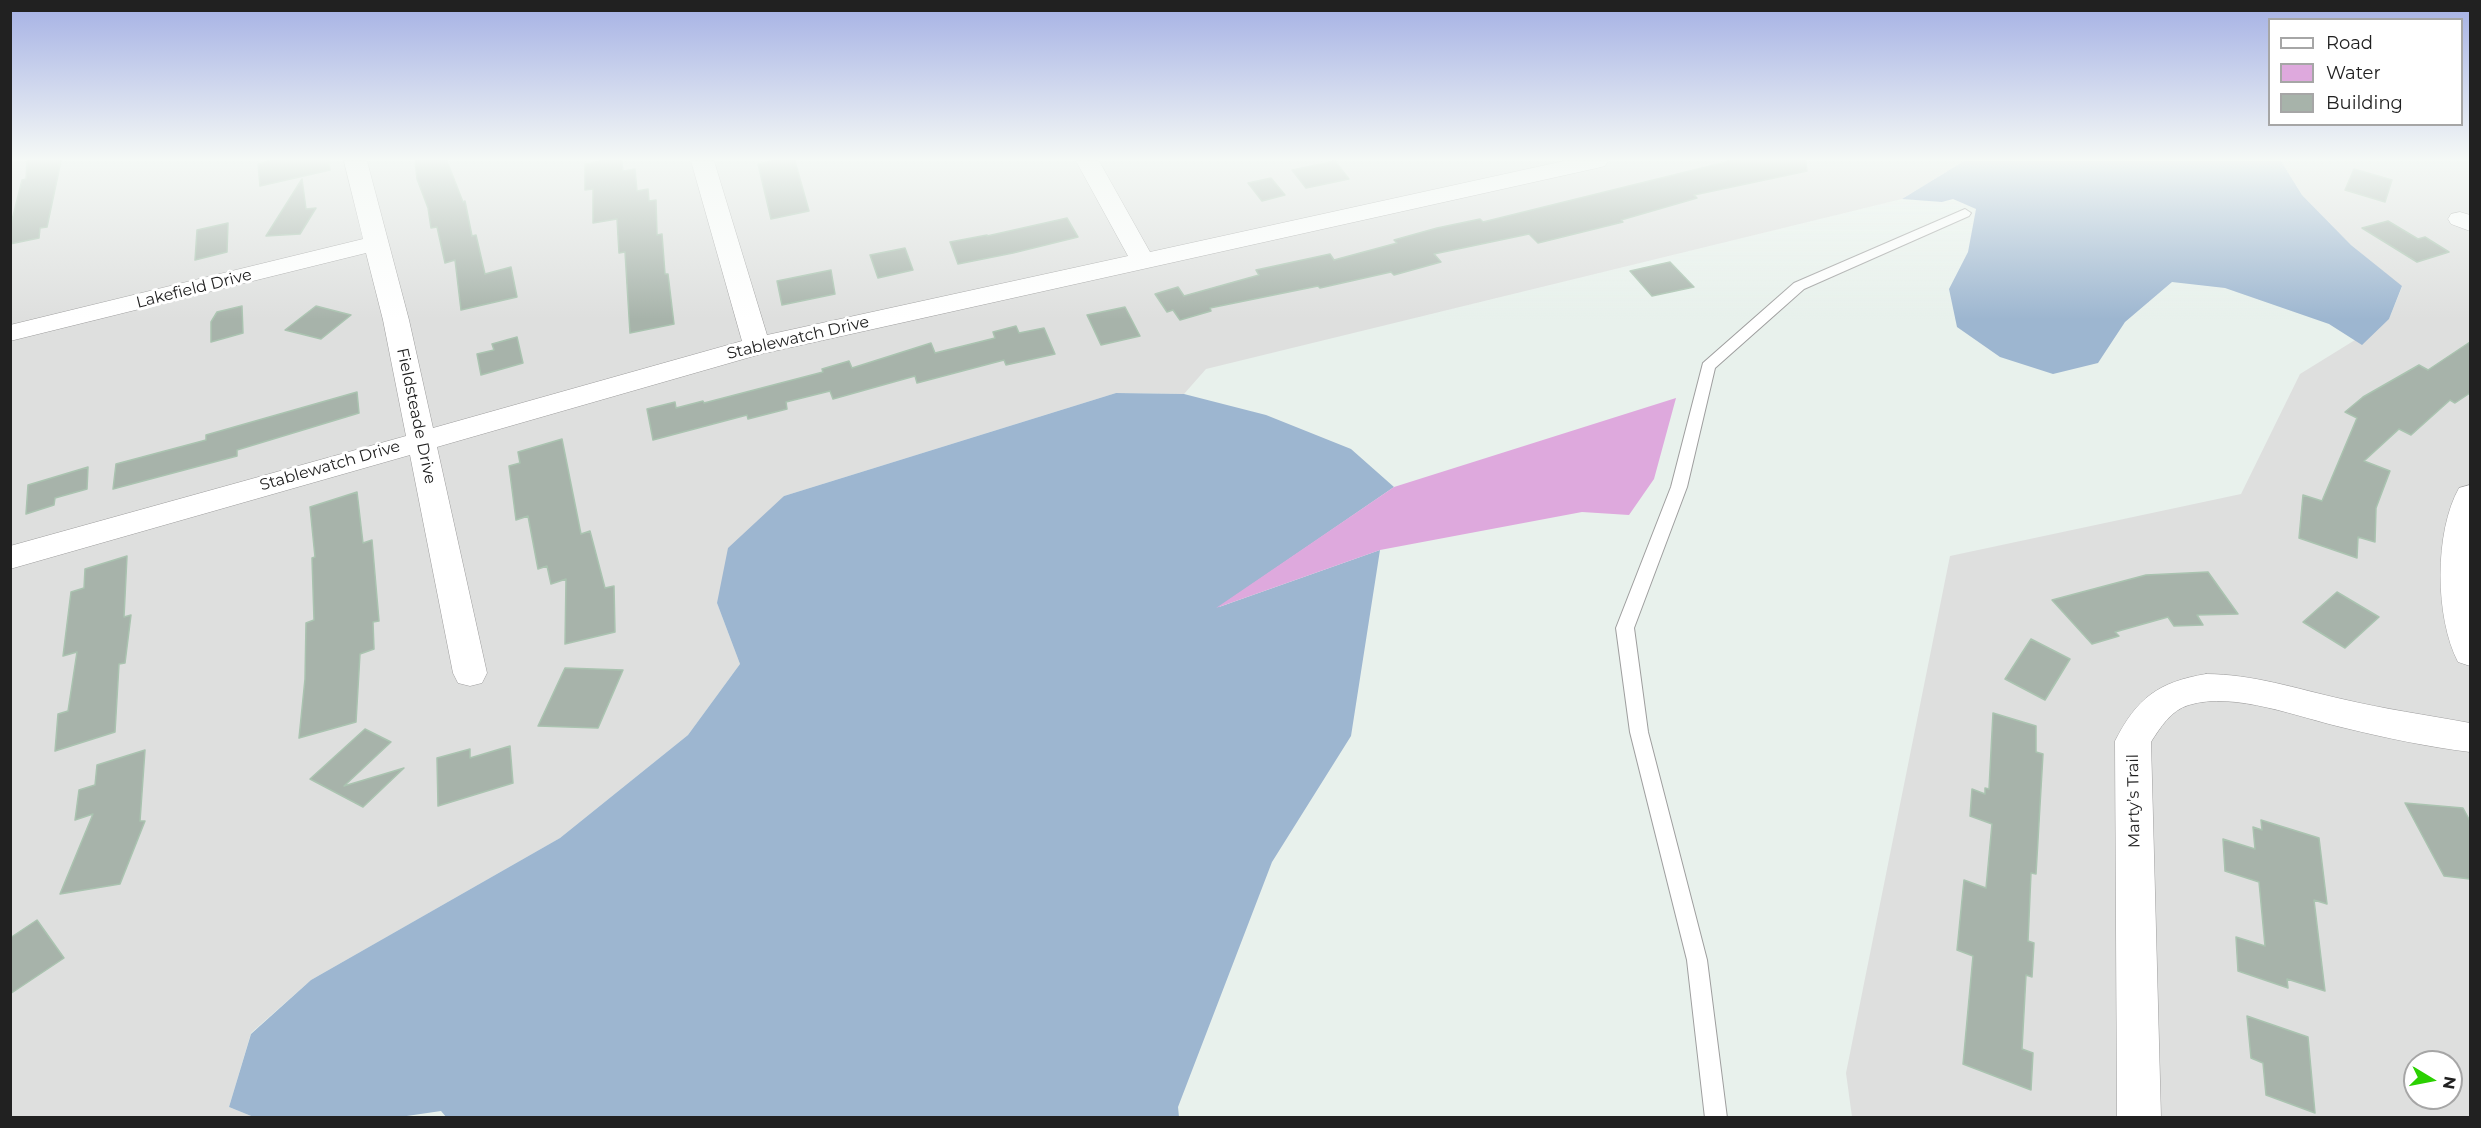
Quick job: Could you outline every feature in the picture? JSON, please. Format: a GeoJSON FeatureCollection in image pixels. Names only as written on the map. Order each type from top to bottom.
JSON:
{"type":"FeatureCollection","features":[{"type":"Feature","properties":{"kind":"street","name":"Fieldsteade Drive"},"geometry":{"type":"LineString","coordinates":[[369,214],[421,440],[470,673]]}},
{"type":"Feature","properties":{"kind":"street"},"geometry":{"type":"LineString","coordinates":[[718,214],[757,346]]}},
{"type":"Feature","properties":{"kind":"street"},"geometry":{"type":"LineString","coordinates":[[1117,214],[1143,261]]}},
{"type":"Feature","properties":{"kind":"street","name":"Stablewatch Drive"},"geometry":{"type":"LineString","coordinates":[[10,558],[757,346],[1358,214]]}},
{"type":"Feature","properties":{"kind":"street","name":"Lakefield Drive"},"geometry":{"type":"LineString","coordinates":[[10,333],[377,243]]}},
{"type":"Feature","properties":{"kind":"street"},"geometry":{"type":"LineString","coordinates":[[2470,496],[2460,524],[2455,570],[2461,620],[2470,653]]}},
{"type":"Feature","properties":{"kind":"street","name":"Marty’s Trail"},"geometry":{"type":"LineString","coordinates":[[2139,1118],[2133,741],[2149,713],[2169,698],[2189,690],[2243,690],[2347,714],[2470,738]]}},
{"type":"Feature","properties":{"kind":"lane"},"geometry":{"type":"LineString","coordinates":[[1716,1118],[1697,960],[1639,732],[1625,628],[1679,487],[1708,366],[1799,286],[1964,214]]}},
{"type":"Feature","properties":{"kind":"shaded area"},"geometry":{"type":"Polygon","coordinates":[[[10,214],[1842,214],[1206,369],[1184,394],[1116,393],[784,496],[717,603],[740,664],[688,735],[560,838],[311,980],[251,1033],[229,1107],[256,1118],[11,1117],[10,214]]]}},
{"type":"Feature","properties":{"kind":"shaded area"},"geometry":{"type":"Polygon","coordinates":[[[1975,214],[2320,214],[2351,245],[2402,286],[2389,319],[2362,345],[2329,324],[2225,288],[2172,282],[2125,322],[2098,363],[2053,374],[2000,357],[1957,327],[1949,289],[1968,252],[1975,214]]]}},
{"type":"Feature","properties":{"kind":"shaded area"},"geometry":{"type":"Polygon","coordinates":[[[2320,214],[2470,214],[2470,1117],[1852,1117],[1846,1073],[1950,556],[2241,494],[2300,374],[2389,319],[2402,287],[2351,245],[2320,214]]]}},
{"type":"Feature","properties":{"kind":"shaded area"},"geometry":{"type":"Polygon","coordinates":[[[1116,393],[1184,394],[1266,415],[1351,449],[1394,487],[1219,607],[1380,550],[1351,736],[1272,862],[1178,1107],[1179,1117],[447,1118],[441,1111],[393,1118],[256,1118],[229,1107],[251,1034],[311,980],[560,838],[688,735],[740,664],[717,603],[728,548],[784,496],[1116,393]]]}},
{"type":"Feature","properties":{"kind":"water"},"geometry":{"type":"Polygon","coordinates":[[[1676,398],[1654,479],[1629,515],[1582,512],[1380,550],[1216,608],[1394,487],[1676,398]]]}},
{"type":"Feature","properties":{"kind":"building"},"geometry":{"type":"Polygon","coordinates":[[[14,214],[50,214],[47,227],[40,228],[39,238],[10,244],[10,228],[14,214]]]}},
{"type":"Feature","properties":{"kind":"building"},"geometry":{"type":"Polygon","coordinates":[[[280,214],[313,214],[300,234],[266,236],[280,214]]]}},
{"type":"Feature","properties":{"kind":"building"},"geometry":{"type":"Polygon","coordinates":[[[429,214],[468,214],[472,236],[476,235],[485,274],[511,267],[517,297],[461,310],[455,260],[445,263],[437,227],[431,228],[429,214]]]}},
{"type":"Feature","properties":{"kind":"building"},"geometry":{"type":"Polygon","coordinates":[[[593,214],[656,214],[657,235],[662,234],[665,274],[668,274],[674,324],[630,333],[625,252],[619,253],[617,219],[593,223],[593,214]]]}},
{"type":"Feature","properties":{"kind":"building"},"geometry":{"type":"Polygon","coordinates":[[[770,214],[796,214],[771,219],[770,214]]]}},
{"type":"Feature","properties":{"kind":"building"},"geometry":{"type":"Polygon","coordinates":[[[1517,214],[1643,214],[1621,220],[1623,222],[1538,243],[1529,234],[1434,254],[1441,262],[1394,275],[1391,272],[1320,288],[1318,286],[1210,308],[1211,311],[1180,320],[1173,310],[1167,312],[1155,294],[1178,287],[1184,296],[1259,275],[1256,270],[1330,254],[1334,260],[1397,243],[1394,240],[1437,228],[1480,219],[1483,222],[1517,214]]]}},
{"type":"Feature","properties":{"kind":"building"},"geometry":{"type":"Polygon","coordinates":[[[1067,218],[1078,237],[1013,253],[958,264],[950,242],[987,236],[1067,218]]]}},
{"type":"Feature","properties":{"kind":"building"},"geometry":{"type":"Polygon","coordinates":[[[2388,221],[2418,239],[2425,237],[2449,252],[2417,262],[2362,228],[2388,221]]]}},
{"type":"Feature","properties":{"kind":"building"},"geometry":{"type":"Polygon","coordinates":[[[228,223],[227,252],[195,260],[197,230],[228,223]]]}},
{"type":"Feature","properties":{"kind":"building"},"geometry":{"type":"Polygon","coordinates":[[[905,248],[913,270],[878,278],[870,255],[905,248]]]}},
{"type":"Feature","properties":{"kind":"building"},"geometry":{"type":"Polygon","coordinates":[[[1670,262],[1694,287],[1652,296],[1630,271],[1670,262]]]}},
{"type":"Feature","properties":{"kind":"building"},"geometry":{"type":"Polygon","coordinates":[[[831,270],[835,294],[782,305],[777,281],[831,270]]]}},
{"type":"Feature","properties":{"kind":"building"},"geometry":{"type":"Polygon","coordinates":[[[242,306],[243,333],[211,342],[211,322],[217,312],[242,306]]]}},
{"type":"Feature","properties":{"kind":"building"},"geometry":{"type":"Polygon","coordinates":[[[316,306],[351,315],[321,339],[285,330],[316,306]]]}},
{"type":"Feature","properties":{"kind":"building"},"geometry":{"type":"Polygon","coordinates":[[[1125,307],[1140,336],[1101,345],[1087,315],[1125,307]]]}},
{"type":"Feature","properties":{"kind":"building"},"geometry":{"type":"Polygon","coordinates":[[[1016,326],[1019,333],[1044,328],[1055,354],[1006,365],[1004,360],[917,383],[915,376],[833,399],[830,391],[786,402],[787,409],[748,419],[747,415],[653,440],[647,409],[675,402],[676,408],[703,401],[704,403],[823,372],[822,369],[849,361],[852,368],[931,343],[935,353],[995,338],[993,332],[1016,326]]]}},
{"type":"Feature","properties":{"kind":"building"},"geometry":{"type":"Polygon","coordinates":[[[517,337],[523,363],[481,375],[477,354],[494,350],[492,344],[517,337]]]}},
{"type":"Feature","properties":{"kind":"building"},"geometry":{"type":"Polygon","coordinates":[[[2470,342],[2470,393],[2455,403],[2450,400],[2411,435],[2399,429],[2364,461],[2390,471],[2376,508],[2375,542],[2358,537],[2357,558],[2299,538],[2303,495],[2322,501],[2357,418],[2345,412],[2363,397],[2419,365],[2428,370],[2470,342]]]}},
{"type":"Feature","properties":{"kind":"building"},"geometry":{"type":"Polygon","coordinates":[[[357,392],[359,413],[237,450],[237,456],[113,489],[116,464],[206,440],[206,435],[357,392]]]}},
{"type":"Feature","properties":{"kind":"building"},"geometry":{"type":"Polygon","coordinates":[[[562,439],[581,534],[590,531],[605,588],[614,586],[615,632],[565,644],[566,579],[551,584],[547,566],[538,569],[528,516],[516,520],[509,466],[520,463],[518,452],[562,439]]]}},
{"type":"Feature","properties":{"kind":"building"},"geometry":{"type":"Polygon","coordinates":[[[88,467],[87,489],[55,498],[54,505],[26,514],[28,485],[88,467]]]}},
{"type":"Feature","properties":{"kind":"building"},"geometry":{"type":"Polygon","coordinates":[[[357,492],[363,543],[372,540],[379,621],[373,622],[374,649],[360,654],[356,722],[299,738],[305,679],[306,623],[314,620],[312,558],[315,557],[310,507],[357,492]]]}},
{"type":"Feature","properties":{"kind":"building"},"geometry":{"type":"Polygon","coordinates":[[[127,556],[124,617],[131,615],[125,663],[119,664],[115,732],[55,751],[58,714],[68,711],[77,652],[63,656],[71,592],[84,588],[85,569],[127,556]]]}},
{"type":"Feature","properties":{"kind":"building"},"geometry":{"type":"Polygon","coordinates":[[[2208,572],[2238,614],[2197,615],[2203,625],[2174,626],[2168,617],[2115,632],[2119,636],[2092,644],[2052,600],[2146,575],[2208,572]]]}},
{"type":"Feature","properties":{"kind":"building"},"geometry":{"type":"Polygon","coordinates":[[[2337,592],[2379,617],[2345,648],[2303,622],[2337,592]]]}},
{"type":"Feature","properties":{"kind":"building"},"geometry":{"type":"Polygon","coordinates":[[[2031,639],[2070,659],[2045,700],[2005,679],[2031,639]]]}},
{"type":"Feature","properties":{"kind":"building"},"geometry":{"type":"Polygon","coordinates":[[[565,668],[623,670],[598,728],[538,726],[565,668]]]}},
{"type":"Feature","properties":{"kind":"building"},"geometry":{"type":"Polygon","coordinates":[[[1993,713],[2036,726],[2036,752],[2043,754],[2036,874],[2031,873],[2028,941],[2034,943],[2032,977],[2026,975],[2022,1049],[2033,1053],[2031,1090],[1963,1064],[1973,956],[1957,950],[1964,880],[1986,888],[1992,824],[1970,816],[1972,789],[1985,794],[1985,788],[1989,789],[1993,713]]]}},
{"type":"Feature","properties":{"kind":"building"},"geometry":{"type":"Polygon","coordinates":[[[365,729],[391,742],[344,786],[404,768],[363,807],[310,779],[365,729]]]}},
{"type":"Feature","properties":{"kind":"building"},"geometry":{"type":"Polygon","coordinates":[[[510,746],[513,783],[438,806],[437,758],[470,749],[470,758],[510,746]]]}},
{"type":"Feature","properties":{"kind":"building"},"geometry":{"type":"Polygon","coordinates":[[[145,750],[140,821],[145,821],[120,884],[60,894],[93,814],[75,820],[79,790],[95,785],[97,765],[145,750]]]}},
{"type":"Feature","properties":{"kind":"building"},"geometry":{"type":"Polygon","coordinates":[[[2405,803],[2463,808],[2470,821],[2470,879],[2444,876],[2405,803]]]}},
{"type":"Feature","properties":{"kind":"building"},"geometry":{"type":"Polygon","coordinates":[[[2261,820],[2319,838],[2327,904],[2314,900],[2325,991],[2287,979],[2288,988],[2238,971],[2236,937],[2265,946],[2259,882],[2225,871],[2223,839],[2255,849],[2253,827],[2262,830],[2261,820]]]}},
{"type":"Feature","properties":{"kind":"building"},"geometry":{"type":"Polygon","coordinates":[[[37,920],[64,958],[10,994],[10,938],[37,920]]]}},
{"type":"Feature","properties":{"kind":"building"},"geometry":{"type":"Polygon","coordinates":[[[2247,1016],[2308,1037],[2315,1113],[2266,1095],[2263,1063],[2251,1058],[2247,1016]]]}}]}
